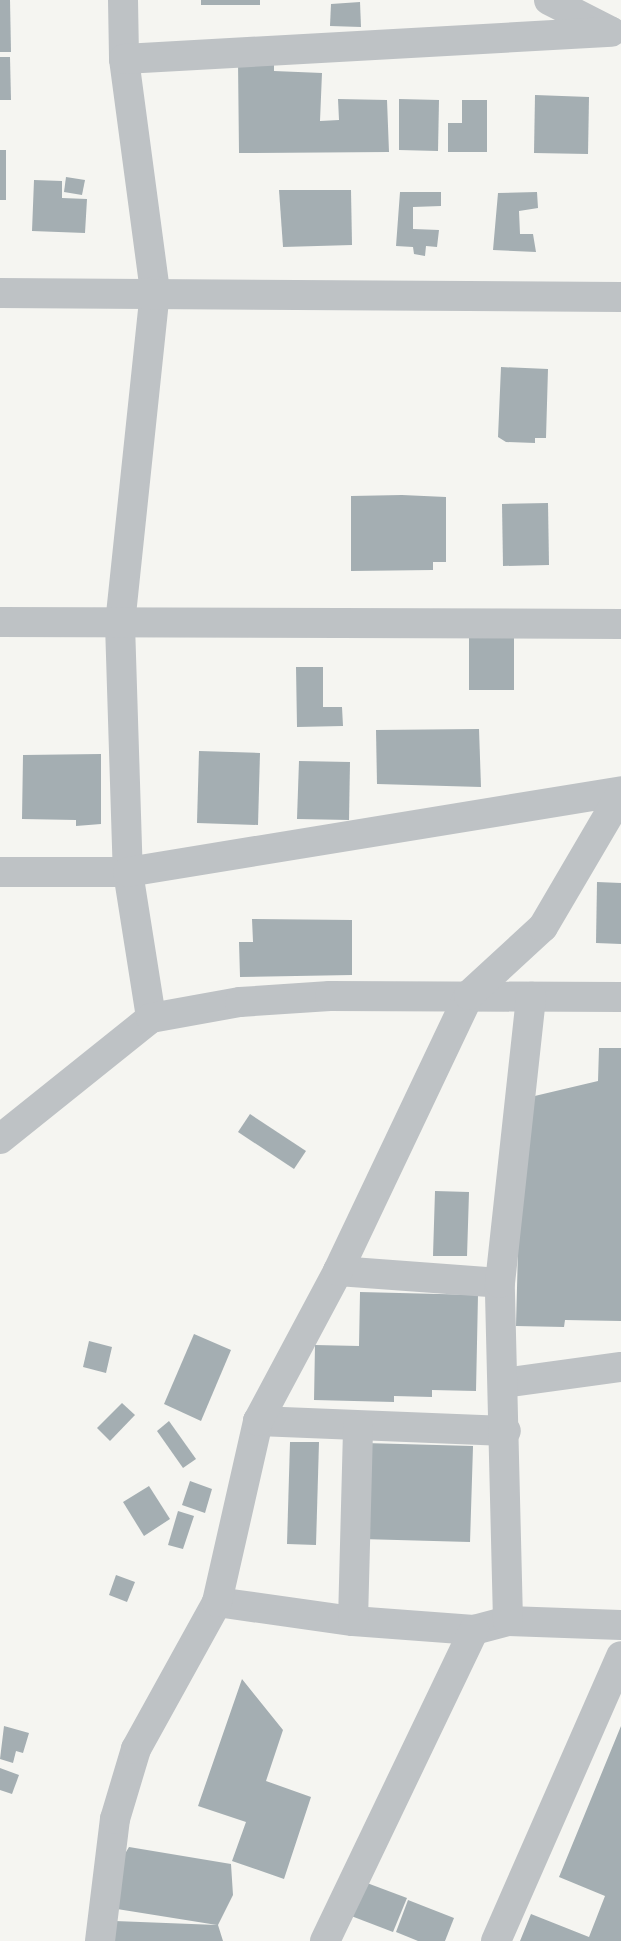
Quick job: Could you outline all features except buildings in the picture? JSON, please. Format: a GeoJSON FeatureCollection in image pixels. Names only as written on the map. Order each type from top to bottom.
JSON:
{"type":"FeatureCollection","features":[{"type":"Feature","properties":{"kind":"street"},"geometry":{"type":"LineString","coordinates":[[123,0],[124,59],[155,291],[120,624],[128,872],[151,1018]]}},
{"type":"Feature","properties":{"kind":"street"},"geometry":{"type":"LineString","coordinates":[[549,0],[616,32]]}},
{"type":"Feature","properties":{"kind":"street"},"geometry":{"type":"LineString","coordinates":[[124,59],[616,32]]}},
{"type":"Feature","properties":{"kind":"street"},"geometry":{"type":"LineString","coordinates":[[0,293],[155,291],[621,297]]}},
{"type":"Feature","properties":{"kind":"street"},"geometry":{"type":"LineString","coordinates":[[0,622],[621,624]]}},
{"type":"Feature","properties":{"kind":"street"},"geometry":{"type":"LineString","coordinates":[[0,872],[128,872],[621,793]]}},
{"type":"Feature","properties":{"kind":"street"},"geometry":{"type":"LineString","coordinates":[[100,1941],[115,1819],[136,1749],[217,1602],[258,1420],[338,1271],[470,995],[543,927],[621,793]]}},
{"type":"Feature","properties":{"kind":"street"},"geometry":{"type":"LineString","coordinates":[[0,1139],[151,1018],[240,1002],[470,995],[531,998],[621,997]]}},
{"type":"Feature","properties":{"kind":"street"},"geometry":{"type":"LineString","coordinates":[[508,1621],[506,1431],[500,1283],[531,998]]}},
{"type":"Feature","properties":{"kind":"street"},"geometry":{"type":"LineString","coordinates":[[338,1271],[500,1283]]}},
{"type":"Feature","properties":{"kind":"street"},"geometry":{"type":"LineString","coordinates":[[504,1383],[621,1367]]}},
{"type":"Feature","properties":{"kind":"street"},"geometry":{"type":"LineString","coordinates":[[258,1420],[358,1428],[506,1431]]}},
{"type":"Feature","properties":{"kind":"street"},"geometry":{"type":"LineString","coordinates":[[353,1621],[358,1428]]}},
{"type":"Feature","properties":{"kind":"street"},"geometry":{"type":"LineString","coordinates":[[217,1602],[353,1621],[474,1630],[508,1621],[621,1624]]}},
{"type":"Feature","properties":{"kind":"street"},"geometry":{"type":"LineString","coordinates":[[325,1941],[474,1630]]}},
{"type":"Feature","properties":{"kind":"street"},"geometry":{"type":"LineString","coordinates":[[496,1941],[621,1656]]}}]}
